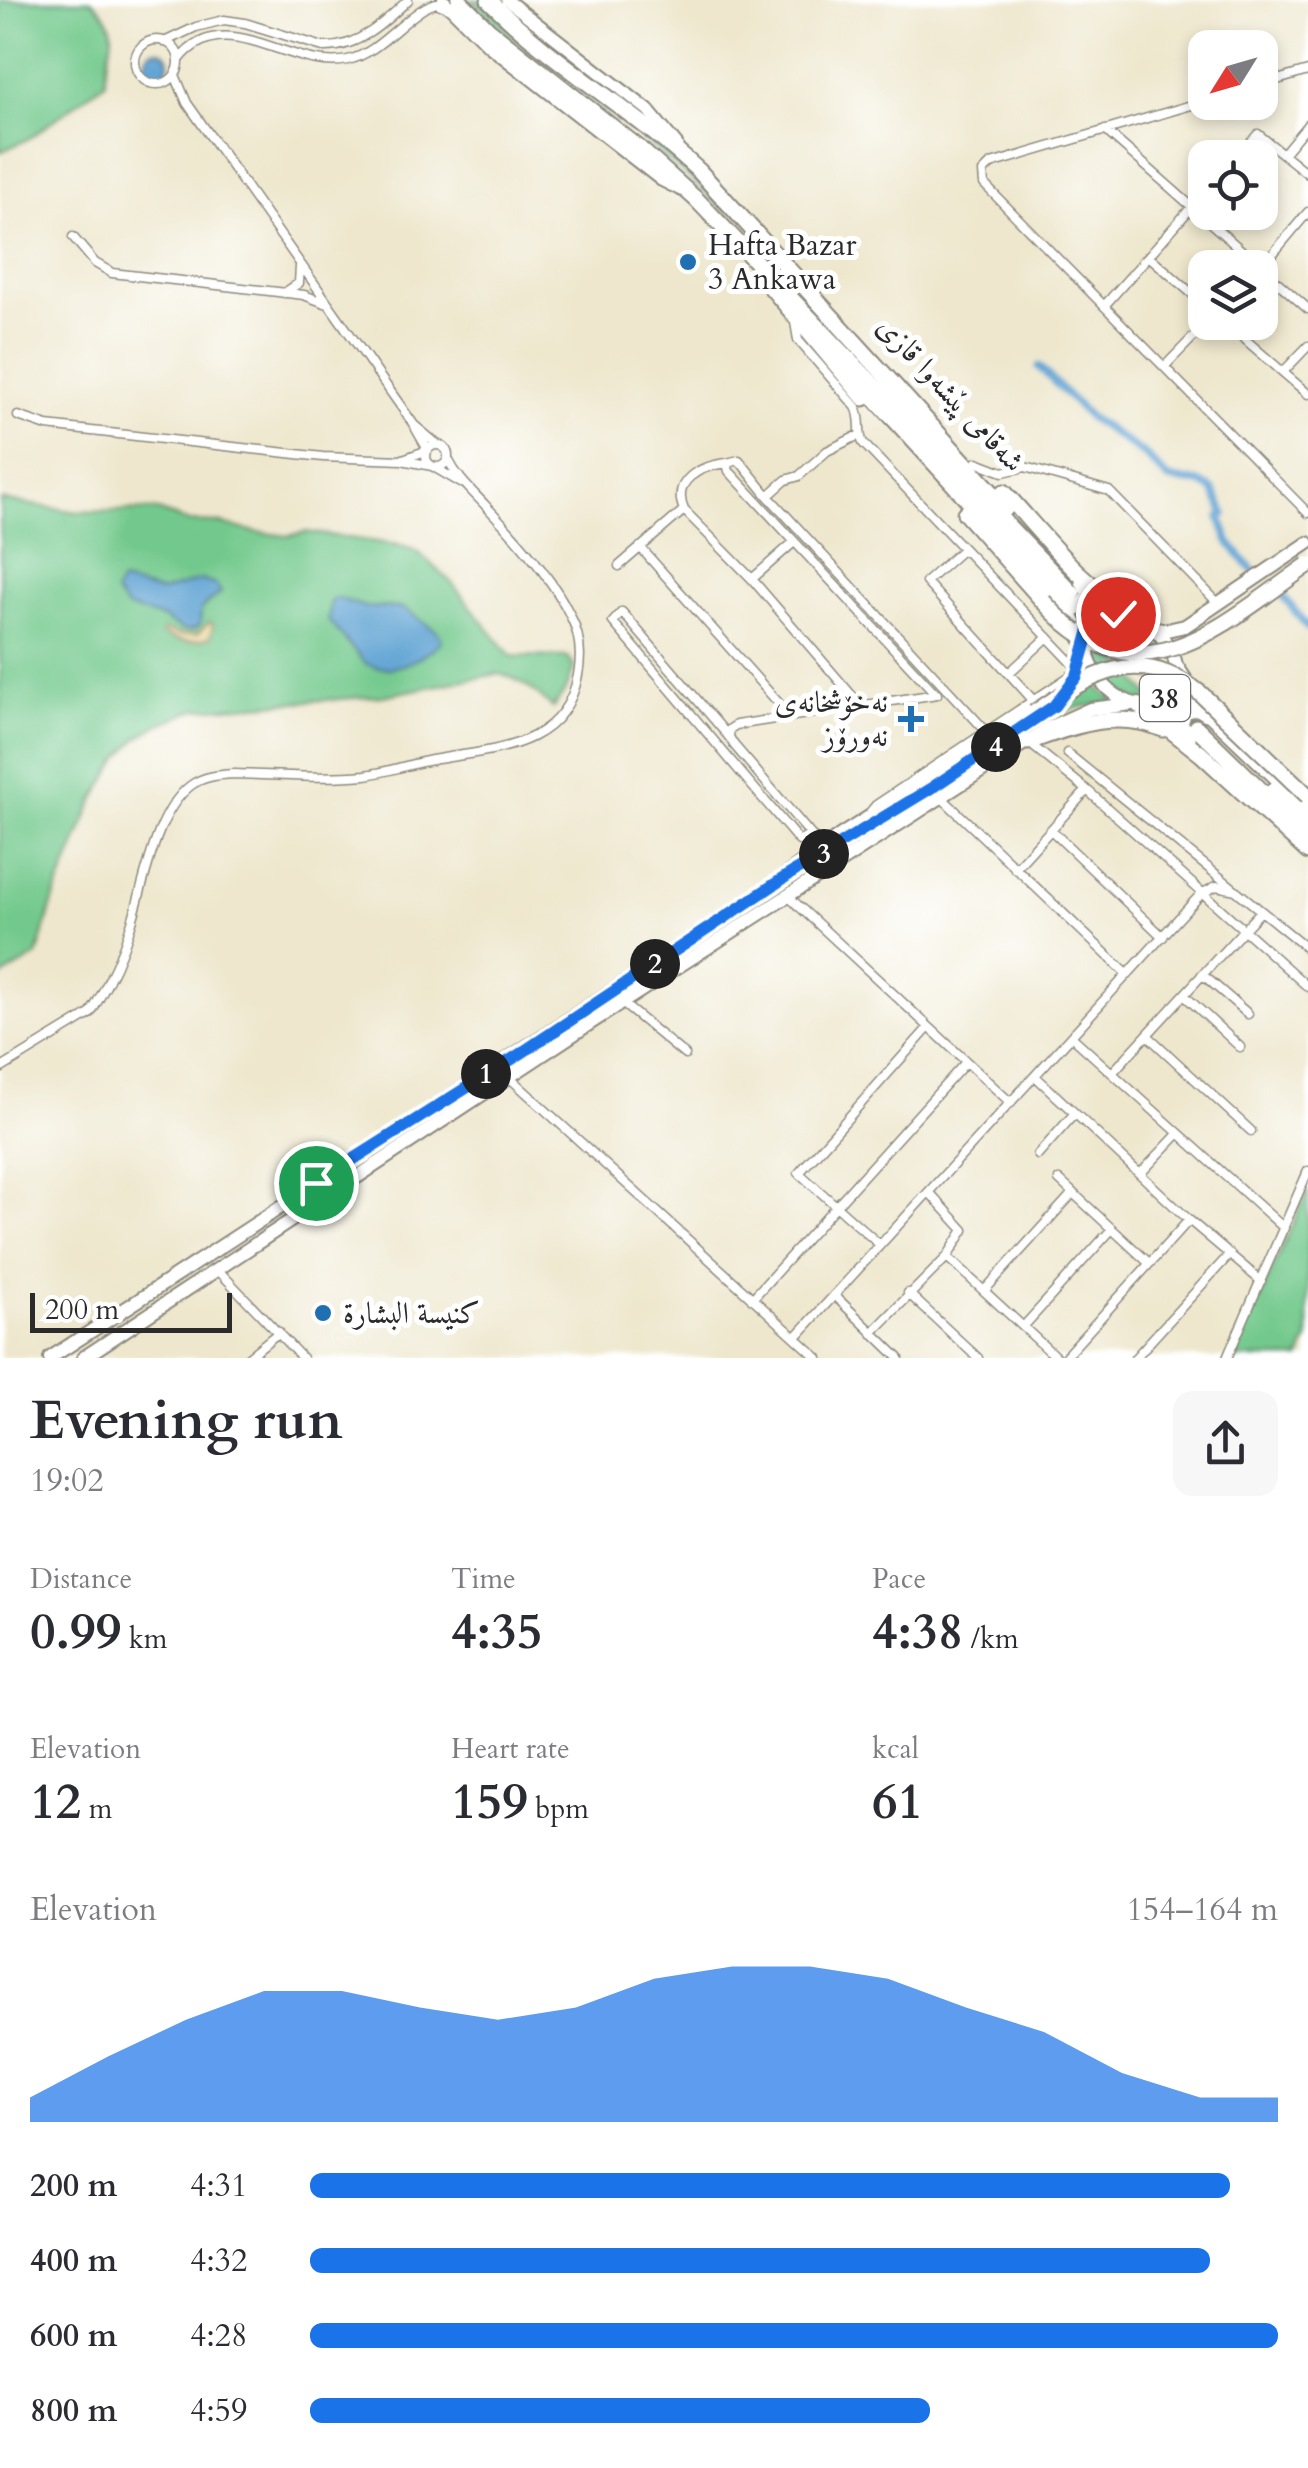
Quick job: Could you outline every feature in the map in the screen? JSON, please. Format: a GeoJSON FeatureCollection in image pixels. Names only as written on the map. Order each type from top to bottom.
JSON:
{"type":"FeatureCollection","features":[{"type":"Feature","properties":{"kind":"highway","name":"شەقامی پێشەوا قازی"},"geometry":{"type":"LineString","coordinates":[[496,1],[520,29],[670,144],[699,171],[1067,592]]}},
{"type":"Feature","properties":{"kind":"highway","name":"شەقامی پێشەوا قازی"},"geometry":{"type":"LineString","coordinates":[[458,7],[564,99],[640,149],[699,202],[1067,592]]}},
{"type":"Feature","properties":{"kind":"highway","name":"شەقامی پێشەوا قازی"},"geometry":{"type":"LineString","coordinates":[[726,201],[826,300],[977,462],[1067,592],[1086,649]]}},
{"type":"Feature","properties":{"kind":"highway","name":"شەقامی پێشەوا قازی"},"geometry":{"type":"LineString","coordinates":[[699,202],[1067,592],[1108,601],[1142,621]]}},
{"type":"Feature","properties":{"kind":"highway"},"geometry":{"type":"LineString","coordinates":[[749,259],[795,318],[1067,592],[1070,629],[1097,644],[1123,651],[1157,652],[1204,638],[1308,565]]}},
{"type":"Feature","properties":{"kind":"highway"},"geometry":{"type":"LineString","coordinates":[[787,876],[1034,706],[1096,674],[1127,668],[1160,671],[1201,694],[1308,796]]}},
{"type":"Feature","properties":{"kind":"highway","name":"شەقامی پێشەوا قازی"},"geometry":{"type":"LineString","coordinates":[[1176,670],[1203,721],[1308,836]]}},
{"type":"Feature","properties":{"kind":"highway","name":"شەقامی پێشەوا قازی"},"geometry":{"type":"LineString","coordinates":[[1136,705],[1201,754],[1308,852]]}},
{"type":"Feature","properties":{"kind":"highway"},"geometry":{"type":"LineString","coordinates":[[1201,754],[1181,728],[1180,719],[1192,706],[1203,721]]}},
{"type":"Feature","properties":{"kind":"highway"},"geometry":{"type":"LineString","coordinates":[[1028,742],[1086,722],[1126,719],[1171,734],[1214,766]]}},
{"type":"Feature","properties":{"kind":"highway","name":"شەقامی پێشەوا قازی"},"geometry":{"type":"LineString","coordinates":[[1203,721],[1308,807]]}},
{"type":"Feature","properties":{"kind":"highway","name":"شەقامی پێشەوا قازی"},"geometry":{"type":"LineString","coordinates":[[1203,721],[1308,821]]}},
{"type":"Feature","properties":{"kind":"main road"},"geometry":{"type":"LineString","coordinates":[[443,0],[458,7],[489,46],[564,99]]}},
{"type":"Feature","properties":{"kind":"main road"},"geometry":{"type":"LineString","coordinates":[[50,1358],[787,876],[1042,715],[1066,695],[1080,670],[1090,630],[1106,617],[1124,614],[1156,629],[1177,629],[1308,543]]}},
{"type":"Feature","properties":{"kind":"main road"},"geometry":{"type":"LineString","coordinates":[[1176,670],[1180,653],[1193,633],[1308,552]]}},
{"type":"Feature","properties":{"kind":"main road","name":"شەقامی پێشەوا قازی"},"geometry":{"type":"LineString","coordinates":[[1142,621],[1167,644],[1176,670]]}},
{"type":"Feature","properties":{"kind":"main road","name":"شەقامی پێشەوا قازی"},"geometry":{"type":"LineString","coordinates":[[1086,649],[1096,675],[1136,705]]}},
{"type":"Feature","properties":{"kind":"main road","name":"38"},"geometry":{"type":"LineString","coordinates":[[84,1358],[622,1002],[1028,742],[1075,714],[1154,704],[1176,685],[1176,670]]}},
{"type":"Feature","properties":{"kind":"street"},"geometry":{"type":"LineString","coordinates":[[187,104],[162,83],[143,78],[136,58],[144,45],[164,42],[206,23],[234,21],[336,48],[361,38],[408,0]]}},
{"type":"Feature","properties":{"kind":"street"},"geometry":{"type":"LineString","coordinates":[[458,7],[432,4],[361,55],[337,62],[227,35],[198,42],[179,60],[175,75],[187,104],[414,425],[428,450],[426,458],[432,466],[464,485]]}},
{"type":"Feature","properties":{"kind":"street"},"geometry":{"type":"LineString","coordinates":[[384,21],[392,32]]}},
{"type":"Feature","properties":{"kind":"street"},"geometry":{"type":"LineString","coordinates":[[164,42],[175,50],[179,60]]}},
{"type":"Feature","properties":{"kind":"street"},"geometry":{"type":"LineString","coordinates":[[1278,79],[1308,70]]}},
{"type":"Feature","properties":{"kind":"street"},"geometry":{"type":"LineString","coordinates":[[162,83],[175,75]]}},
{"type":"Feature","properties":{"kind":"street"},"geometry":{"type":"LineString","coordinates":[[1188,106],[991,164],[983,172],[984,184],[1308,512]]}},
{"type":"Feature","properties":{"kind":"street"},"geometry":{"type":"LineString","coordinates":[[1283,154],[1308,124]]}},
{"type":"Feature","properties":{"kind":"street"},"geometry":{"type":"LineString","coordinates":[[1106,130],[1188,200]]}},
{"type":"Feature","properties":{"kind":"street"},"geometry":{"type":"LineString","coordinates":[[1278,150],[1308,174]]}},
{"type":"Feature","properties":{"kind":"street"},"geometry":{"type":"LineString","coordinates":[[1104,306],[1188,212]]}},
{"type":"Feature","properties":{"kind":"street"},"geometry":{"type":"LineString","coordinates":[[1276,250],[1308,212]]}},
{"type":"Feature","properties":{"kind":"street"},"geometry":{"type":"LineString","coordinates":[[1221,230],[1242,250]]}},
{"type":"Feature","properties":{"kind":"street"},"geometry":{"type":"LineString","coordinates":[[72,237],[94,263],[112,272],[316,297],[333,310]]}},
{"type":"Feature","properties":{"kind":"street"},"geometry":{"type":"LineString","coordinates":[[1150,257],[1188,290]]}},
{"type":"Feature","properties":{"kind":"street"},"geometry":{"type":"LineString","coordinates":[[280,293],[299,283],[301,270],[296,258]]}},
{"type":"Feature","properties":{"kind":"street"},"geometry":{"type":"LineString","coordinates":[[1278,283],[1308,309]]}},
{"type":"Feature","properties":{"kind":"street"},"geometry":{"type":"LineString","coordinates":[[795,318],[798,340],[856,407],[862,424],[859,436]]}},
{"type":"Feature","properties":{"kind":"street"},"geometry":{"type":"LineString","coordinates":[[1164,366],[1190,340]]}},
{"type":"Feature","properties":{"kind":"street"},"geometry":{"type":"LineString","coordinates":[[1246,340],[1308,394]]}},
{"type":"Feature","properties":{"kind":"street"},"geometry":{"type":"LineString","coordinates":[[1283,372],[1308,346]]}},
{"type":"Feature","properties":{"kind":"street"},"geometry":{"type":"LineString","coordinates":[[18,416],[47,426],[323,457],[402,460],[432,466],[442,466],[448,459]]}},
{"type":"Feature","properties":{"kind":"street"},"geometry":{"type":"LineString","coordinates":[[0,1069],[90,1014],[131,926],[154,846],[173,806],[192,784],[234,774],[370,774],[496,750],[537,736],[566,707],[580,659],[571,616],[502,524],[464,485],[445,449],[414,425]]}},
{"type":"Feature","properties":{"kind":"street"},"geometry":{"type":"LineString","coordinates":[[768,496],[828,451],[859,436]]}},
{"type":"Feature","properties":{"kind":"street"},"geometry":{"type":"LineString","coordinates":[[859,436],[1080,670],[1034,706],[986,732],[876,805],[870,817]]}},
{"type":"Feature","properties":{"kind":"street"},"geometry":{"type":"LineString","coordinates":[[402,460],[438,446]]}},
{"type":"Feature","properties":{"kind":"street"},"geometry":{"type":"LineString","coordinates":[[861,706],[752,580],[684,510],[678,497],[681,486],[711,465],[740,460],[768,496],[986,732]]}},
{"type":"Feature","properties":{"kind":"street"},"geometry":{"type":"LineString","coordinates":[[977,462],[1003,472],[1026,467],[1108,491],[1219,604]]}},
{"type":"Feature","properties":{"kind":"street"},"geometry":{"type":"LineString","coordinates":[[727,464],[729,471],[936,694]]}},
{"type":"Feature","properties":{"kind":"street"},"geometry":{"type":"LineString","coordinates":[[619,566],[684,510]]}},
{"type":"Feature","properties":{"kind":"street"},"geometry":{"type":"LineString","coordinates":[[752,580],[794,542]]}},
{"type":"Feature","properties":{"kind":"street"},"geometry":{"type":"LineString","coordinates":[[640,547],[791,717]]}},
{"type":"Feature","properties":{"kind":"street"},"geometry":{"type":"LineString","coordinates":[[963,549],[926,582],[1010,672],[1034,706]]}},
{"type":"Feature","properties":{"kind":"street"},"geometry":{"type":"LineString","coordinates":[[811,835],[800,841],[613,622],[617,614],[622,612],[729,737],[811,835],[822,849]]}},
{"type":"Feature","properties":{"kind":"street"},"geometry":{"type":"LineString","coordinates":[[1010,672],[1048,637]]}},
{"type":"Feature","properties":{"kind":"street"},"geometry":{"type":"LineString","coordinates":[[729,737],[730,729],[736,725],[946,690]]}},
{"type":"Feature","properties":{"kind":"street"},"geometry":{"type":"LineString","coordinates":[[1028,742],[1308,987]]}},
{"type":"Feature","properties":{"kind":"street"},"geometry":{"type":"LineString","coordinates":[[1067,753],[1308,950]]}},
{"type":"Feature","properties":{"kind":"street"},"geometry":{"type":"LineString","coordinates":[[1015,869],[1086,790]]}},
{"type":"Feature","properties":{"kind":"street"},"geometry":{"type":"LineString","coordinates":[[941,798],[1128,975]]}},
{"type":"Feature","properties":{"kind":"street"},"geometry":{"type":"LineString","coordinates":[[1050,830],[1163,937]]}},
{"type":"Feature","properties":{"kind":"street"},"geometry":{"type":"LineString","coordinates":[[796,1337],[1201,894],[1216,886],[1236,890]]}},
{"type":"Feature","properties":{"kind":"street"},"geometry":{"type":"LineString","coordinates":[[789,897],[1011,1103]]}},
{"type":"Feature","properties":{"kind":"street"},"geometry":{"type":"LineString","coordinates":[[1112,1073],[1261,911]]}},
{"type":"Feature","properties":{"kind":"street"},"geometry":{"type":"LineString","coordinates":[[1202,974],[1248,1014]]}},
{"type":"Feature","properties":{"kind":"street"},"geometry":{"type":"LineString","coordinates":[[1184,995],[1240,1047]]}},
{"type":"Feature","properties":{"kind":"street"},"geometry":{"type":"LineString","coordinates":[[622,1002],[685,1055]]}},
{"type":"Feature","properties":{"kind":"street"},"geometry":{"type":"LineString","coordinates":[[880,1244],[798,1173],[929,1027]]}},
{"type":"Feature","properties":{"kind":"street"},"geometry":{"type":"LineString","coordinates":[[1147,1035],[1251,1131]]}},
{"type":"Feature","properties":{"kind":"street"},"geometry":{"type":"LineString","coordinates":[[1072,1036],[1284,1228]]}},
{"type":"Feature","properties":{"kind":"street"},"geometry":{"type":"LineString","coordinates":[[752,1299],[966,1062]]}},
{"type":"Feature","properties":{"kind":"street"},"geometry":{"type":"LineString","coordinates":[[1035,1076],[1190,1220],[1261,1280]]}},
{"type":"Feature","properties":{"kind":"street"},"geometry":{"type":"LineString","coordinates":[[510,1078],[818,1358]]}},
{"type":"Feature","properties":{"kind":"street"},"geometry":{"type":"LineString","coordinates":[[1038,1155],[1075,1113]]}},
{"type":"Feature","properties":{"kind":"street"},"geometry":{"type":"LineString","coordinates":[[1140,1174],[1178,1134]]}},
{"type":"Feature","properties":{"kind":"street"},"geometry":{"type":"LineString","coordinates":[[1227,1358],[1308,1172]]}},
{"type":"Feature","properties":{"kind":"street"},"geometry":{"type":"LineString","coordinates":[[1059,1180],[1149,1263]]}},
{"type":"Feature","properties":{"kind":"street"},"geometry":{"type":"LineString","coordinates":[[872,1332],[947,1257],[964,1230],[929,1192]]}},
{"type":"Feature","properties":{"kind":"street"},"geometry":{"type":"LineString","coordinates":[[984,1291],[1073,1193]]}},
{"type":"Feature","properties":{"kind":"street"},"geometry":{"type":"LineString","coordinates":[[947,1257],[1060,1358],[1190,1220]]}},
{"type":"Feature","properties":{"kind":"street"},"geometry":{"type":"LineString","coordinates":[[1023,1327],[1112,1228]]}},
{"type":"Feature","properties":{"kind":"street"},"geometry":{"type":"LineString","coordinates":[[1135,1358],[1230,1254]]}},
{"type":"Feature","properties":{"kind":"street"},"geometry":{"type":"LineString","coordinates":[[218,1269],[302,1358]]}},
{"type":"Feature","properties":{"kind":"street"},"geometry":{"type":"LineString","coordinates":[[908,1293],[978,1358]]}},
{"type":"Feature","properties":{"kind":"street"},"geometry":{"type":"LineString","coordinates":[[834,1295],[899,1358]]}},
{"type":"Feature","properties":{"kind":"street"},"geometry":{"type":"LineString","coordinates":[[247,1358],[278,1332]]}},
{"type":"Feature","properties":{"kind":"green space"},"geometry":{"type":"Polygon","coordinates":[[[0,0],[91,0],[109,21],[112,38],[105,82],[30,138],[0,152],[0,0]]]}},
{"type":"Feature","properties":{"kind":"green space"},"geometry":{"type":"Polygon","coordinates":[[[471,0],[480,0],[669,153],[735,221],[662,155],[515,41],[471,0]]]}},
{"type":"Feature","properties":{"kind":"green space"},"geometry":{"type":"Polygon","coordinates":[[[0,500],[77,512],[155,510],[189,522],[217,523],[256,532],[288,536],[306,532],[399,545],[417,551],[451,582],[511,656],[568,657],[574,667],[567,688],[553,708],[520,682],[497,674],[382,696],[196,709],[158,725],[137,739],[118,760],[93,802],[53,901],[37,956],[0,978],[0,500]]]}},
{"type":"Feature","properties":{"kind":"green space"},"geometry":{"type":"Polygon","coordinates":[[[1123,617],[1158,642],[1168,661],[1170,683],[1113,619],[1123,617]]]}},
{"type":"Feature","properties":{"kind":"green space"},"geometry":{"type":"Polygon","coordinates":[[[1093,632],[1154,700],[1135,699],[1108,682],[1093,657],[1093,632]]]}},
{"type":"Feature","properties":{"kind":"green space"},"geometry":{"type":"Polygon","coordinates":[[[1083,666],[1097,687],[1117,702],[1074,708],[1054,718],[801,884],[798,880],[1054,712],[1072,693],[1083,666]]]}},
{"type":"Feature","properties":{"kind":"green space"},"geometry":{"type":"Polygon","coordinates":[[[1308,1190],[1308,1340],[1300,1358],[1232,1358],[1308,1190]]]}},
{"type":"Feature","properties":{"kind":"sand"},"geometry":{"type":"Polygon","coordinates":[[[210,622],[210,637],[203,639],[186,642],[162,634],[164,630],[179,635],[197,634],[210,622]]]}},
{"type":"Feature","properties":{"kind":"water"},"geometry":{"type":"Polygon","coordinates":[[[157,50],[166,53],[166,71],[157,74],[148,71],[145,62],[148,53],[157,50]]]}},
{"type":"Feature","properties":{"kind":"water"},"geometry":{"type":"Polygon","coordinates":[[[201,580],[216,585],[221,592],[201,609],[200,625],[193,630],[183,630],[162,618],[127,608],[115,593],[121,582],[160,592],[201,580]]]}},
{"type":"Feature","properties":{"kind":"water"},"geometry":{"type":"Polygon","coordinates":[[[337,598],[365,607],[403,608],[438,632],[442,641],[416,660],[396,667],[365,663],[328,620],[331,601],[337,598]]]}},
{"type":"Feature","properties":{"kind":"waterway"},"geometry":{"type":"LineString","coordinates":[[1039,367],[1089,417],[1145,455],[1168,479],[1201,483],[1213,490],[1225,514],[1220,517],[1229,542],[1252,570]]}},
{"type":"Feature","properties":{"kind":"waterway"},"geometry":{"type":"LineString","coordinates":[[1284,597],[1308,628]]}},
{"type":"Feature","properties":{"kind":"tunnel"},"geometry":{"type":"LineString","coordinates":[[1076,598],[1196,727]]}},
{"type":"Feature","properties":{"kind":"place","name":"Hafta Bazar 3 Ankawa"},"geometry":{"type":"Point","coordinates":[688,262]}},
{"type":"Feature","properties":{"kind":"place","name":"نەخۆشخانەی نەورۆز"},"geometry":{"type":"Point","coordinates":[911,719]}},
{"type":"Feature","properties":{"kind":"place","name":"كنيسة البشارة"},"geometry":{"type":"Point","coordinates":[323,1313]}},
{"type":"Feature","properties":{"kind":"route"},"geometry":{"type":"LineString","coordinates":[[316,1183],[520,1054],[787,876],[1004,742],[1066,695],[1086,652],[1090,630],[1106,617],[1118,614]]}}]}
